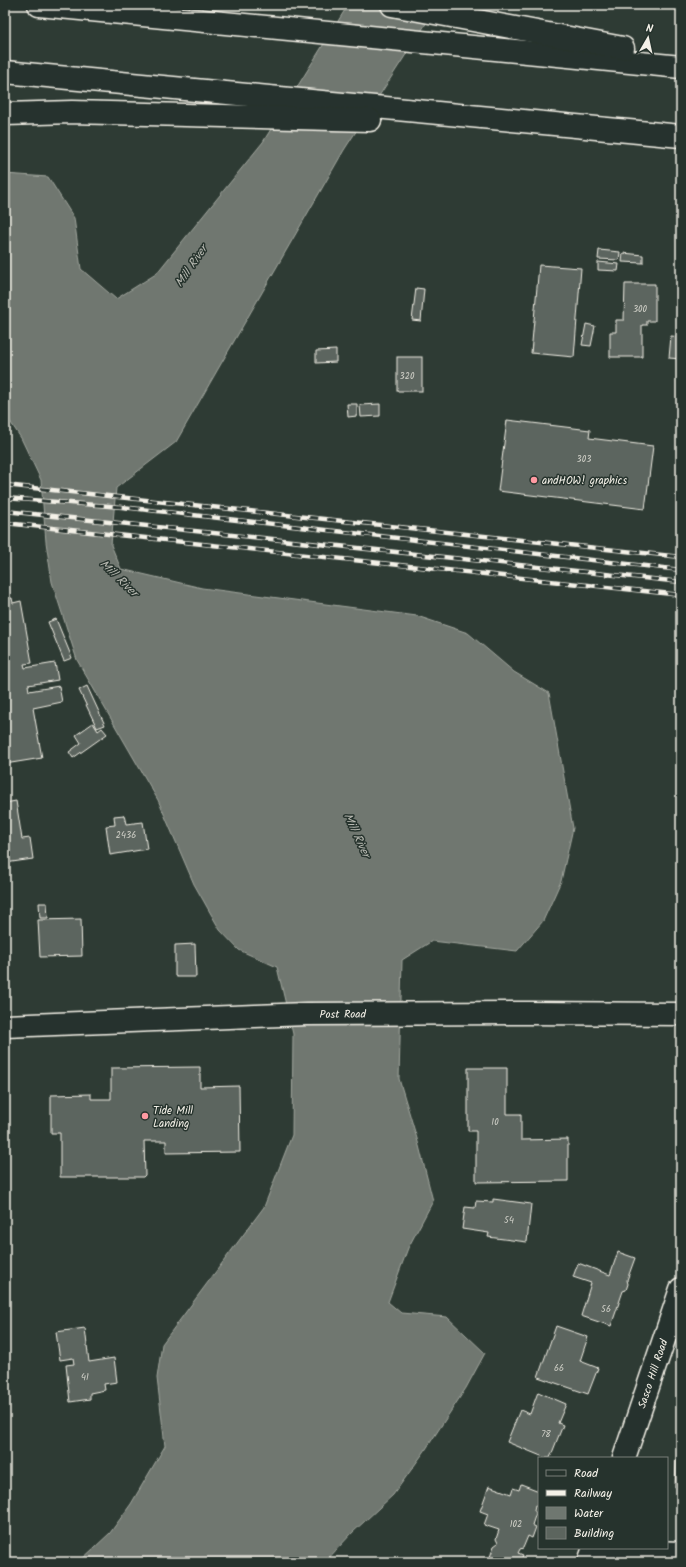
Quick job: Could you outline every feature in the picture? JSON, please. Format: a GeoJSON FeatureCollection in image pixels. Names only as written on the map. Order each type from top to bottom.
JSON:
{"type":"FeatureCollection","features":[{"type":"Feature","properties":{"kind":"main road"},"geometry":{"type":"LineString","coordinates":[[39,5],[681,66]]}},
{"type":"Feature","properties":{"kind":"main road"},"geometry":{"type":"LineString","coordinates":[[392,5],[681,59]]}},
{"type":"Feature","properties":{"kind":"main road"},"geometry":{"type":"LineString","coordinates":[[5,72],[286,98],[372,114]]}},
{"type":"Feature","properties":{"kind":"main road"},"geometry":{"type":"LineString","coordinates":[[5,114],[79,113],[273,118],[372,114],[503,119],[681,136]]}},
{"type":"Feature","properties":{"kind":"main road","name":"Post Road"},"geometry":{"type":"LineString","coordinates":[[5,1026],[306,1014],[681,1014]]}},
{"type":"Feature","properties":{"kind":"main road","name":"Sasco Hill Road"},"geometry":{"type":"LineString","coordinates":[[624,1457],[681,1289]]}},
{"type":"Feature","properties":{"kind":"main road"},"geometry":{"type":"LineString","coordinates":[[592,1553],[681,1553]]}},
{"type":"Feature","properties":{"kind":"water","name":"Mill River"},"geometry":{"type":"Polygon","coordinates":[[[348,5],[438,5],[344,150],[176,442],[116,488],[111,545],[121,569],[202,588],[417,616],[468,633],[514,672],[549,693],[573,828],[561,881],[543,921],[517,951],[432,941],[402,960],[399,1079],[418,1142],[433,1201],[408,1248],[388,1302],[401,1313],[447,1317],[485,1353],[466,1388],[424,1452],[393,1495],[352,1533],[325,1562],[79,1562],[110,1533],[131,1504],[165,1446],[157,1378],[162,1344],[264,1207],[292,1135],[293,1034],[277,967],[239,950],[220,930],[194,884],[158,800],[77,660],[52,582],[46,542],[41,480],[21,438],[5,414],[5,174],[48,177],[74,218],[81,269],[116,299],[156,274],[263,142],[348,5]]]}},
{"type":"Feature","properties":{"kind":"building"},"geometry":{"type":"Polygon","coordinates":[[[599,250],[620,252],[619,260],[598,259],[599,250]]]}},
{"type":"Feature","properties":{"kind":"building"},"geometry":{"type":"Polygon","coordinates":[[[623,253],[643,255],[643,263],[622,262],[623,253]]]}},
{"type":"Feature","properties":{"kind":"building"},"geometry":{"type":"Polygon","coordinates":[[[598,262],[619,264],[618,271],[598,270],[598,262]]]}},
{"type":"Feature","properties":{"kind":"building"},"geometry":{"type":"Polygon","coordinates":[[[539,265],[581,268],[574,357],[531,353],[539,265]]]}},
{"type":"Feature","properties":{"kind":"building"},"geometry":{"type":"Polygon","coordinates":[[[625,284],[655,284],[655,321],[647,321],[647,325],[642,325],[642,357],[610,357],[610,332],[616,332],[616,320],[624,320],[625,284]]]}},
{"type":"Feature","properties":{"kind":"building"},"geometry":{"type":"Polygon","coordinates":[[[416,288],[424,289],[421,321],[412,320],[416,288]]]}},
{"type":"Feature","properties":{"kind":"building"},"geometry":{"type":"Polygon","coordinates":[[[586,324],[595,326],[591,346],[582,345],[586,324]]]}},
{"type":"Feature","properties":{"kind":"building"},"geometry":{"type":"Polygon","coordinates":[[[671,336],[681,337],[681,359],[669,358],[671,336]]]}},
{"type":"Feature","properties":{"kind":"building"},"geometry":{"type":"Polygon","coordinates":[[[336,350],[336,362],[316,363],[316,351],[336,350]]]}},
{"type":"Feature","properties":{"kind":"building"},"geometry":{"type":"Polygon","coordinates":[[[397,357],[422,357],[422,391],[397,391],[397,357]]]}},
{"type":"Feature","properties":{"kind":"building"},"geometry":{"type":"Polygon","coordinates":[[[347,404],[357,404],[357,416],[348,417],[347,404]]]}},
{"type":"Feature","properties":{"kind":"building"},"geometry":{"type":"Polygon","coordinates":[[[380,404],[380,416],[361,417],[360,405],[380,404]]]}},
{"type":"Feature","properties":{"kind":"building"},"geometry":{"type":"Polygon","coordinates":[[[507,420],[590,430],[589,438],[653,446],[645,509],[498,491],[507,420]]]}},
{"type":"Feature","properties":{"kind":"building"},"geometry":{"type":"Polygon","coordinates":[[[12,598],[13,603],[21,601],[32,663],[24,664],[25,668],[55,663],[58,680],[28,685],[29,691],[59,686],[62,702],[33,708],[42,758],[5,764],[5,599],[12,598]]]}},
{"type":"Feature","properties":{"kind":"building"},"geometry":{"type":"Polygon","coordinates":[[[56,619],[72,658],[64,661],[48,622],[56,619]]]}},
{"type":"Feature","properties":{"kind":"building"},"geometry":{"type":"Polygon","coordinates":[[[87,686],[105,725],[97,728],[79,690],[87,686]]]}},
{"type":"Feature","properties":{"kind":"building"},"geometry":{"type":"Polygon","coordinates":[[[93,723],[98,731],[102,728],[107,734],[73,758],[69,752],[81,743],[76,735],[93,723]]]}},
{"type":"Feature","properties":{"kind":"building"},"geometry":{"type":"Polygon","coordinates":[[[16,801],[22,839],[30,838],[33,859],[5,863],[5,803],[16,801]]]}},
{"type":"Feature","properties":{"kind":"building"},"geometry":{"type":"Polygon","coordinates":[[[124,815],[126,824],[143,822],[147,849],[110,855],[106,826],[115,825],[114,816],[124,815]]]}},
{"type":"Feature","properties":{"kind":"building"},"geometry":{"type":"Polygon","coordinates":[[[39,903],[47,903],[48,918],[40,918],[39,903]]]}},
{"type":"Feature","properties":{"kind":"building"},"geometry":{"type":"Polygon","coordinates":[[[81,919],[82,956],[40,957],[38,920],[81,919]]]}},
{"type":"Feature","properties":{"kind":"building"},"geometry":{"type":"Polygon","coordinates":[[[195,944],[196,977],[175,976],[175,945],[195,944]]]}},
{"type":"Feature","properties":{"kind":"building","name":"Tide Mill Landing"},"geometry":{"type":"Polygon","coordinates":[[[200,1067],[200,1087],[239,1086],[240,1152],[166,1153],[166,1141],[144,1141],[145,1175],[143,1177],[60,1177],[60,1133],[51,1133],[51,1095],[91,1094],[91,1099],[111,1099],[111,1068],[200,1067]]]}},
{"type":"Feature","properties":{"kind":"building"},"geometry":{"type":"Polygon","coordinates":[[[468,1068],[507,1068],[507,1114],[521,1114],[521,1140],[568,1139],[568,1181],[476,1182],[476,1131],[468,1131],[468,1068]]]}},
{"type":"Feature","properties":{"kind":"building"},"geometry":{"type":"Polygon","coordinates":[[[493,1199],[531,1204],[527,1242],[488,1237],[489,1233],[462,1229],[465,1207],[475,1208],[476,1201],[493,1202],[493,1199]]]}},
{"type":"Feature","properties":{"kind":"building"},"geometry":{"type":"Polygon","coordinates":[[[618,1252],[635,1258],[627,1280],[628,1284],[626,1290],[623,1291],[611,1326],[581,1316],[591,1283],[573,1277],[578,1263],[610,1275],[618,1252]]]}},
{"type":"Feature","properties":{"kind":"building"},"geometry":{"type":"Polygon","coordinates":[[[556,1326],[588,1337],[580,1361],[598,1368],[588,1394],[538,1377],[556,1326]]]}},
{"type":"Feature","properties":{"kind":"building"},"geometry":{"type":"Polygon","coordinates":[[[85,1328],[89,1362],[114,1358],[117,1382],[104,1384],[105,1390],[90,1393],[90,1399],[70,1402],[66,1365],[74,1364],[73,1358],[60,1360],[56,1332],[85,1328]]]}},
{"type":"Feature","properties":{"kind":"building"},"geometry":{"type":"Polygon","coordinates":[[[538,1392],[566,1404],[558,1423],[563,1425],[550,1457],[544,1457],[507,1442],[520,1410],[530,1414],[538,1392]]]}},
{"type":"Feature","properties":{"kind":"building"},"geometry":{"type":"Polygon","coordinates":[[[676,1460],[681,1460],[681,1488],[675,1487],[676,1460]]]}},
{"type":"Feature","properties":{"kind":"building"},"geometry":{"type":"Polygon","coordinates":[[[521,1484],[538,1491],[538,1506],[535,1505],[534,1510],[536,1513],[532,1525],[536,1527],[532,1538],[528,1536],[523,1548],[520,1549],[518,1553],[523,1555],[520,1562],[505,1562],[490,1557],[494,1546],[498,1543],[496,1539],[499,1530],[484,1525],[488,1514],[480,1511],[489,1486],[511,1494],[513,1488],[519,1490],[521,1484]]]}},
{"type":"Feature","properties":{"kind":"railway"},"geometry":{"type":"LineString","coordinates":[[5,485],[681,557]]}},
{"type":"Feature","properties":{"kind":"railway"},"geometry":{"type":"LineString","coordinates":[[5,498],[122,507],[681,570]]}},
{"type":"Feature","properties":{"kind":"railway"},"geometry":{"type":"LineString","coordinates":[[5,511],[681,582]]}},
{"type":"Feature","properties":{"kind":"railway"},"geometry":{"type":"LineString","coordinates":[[5,523],[681,595]]}},
{"type":"Feature","properties":{"kind":"place","name":"andHOW! graphics"},"geometry":{"type":"Point","coordinates":[534,480]}},
{"type":"Feature","properties":{"kind":"place","name":"Tide Mill Landing"},"geometry":{"type":"Point","coordinates":[145,1116]}}]}
